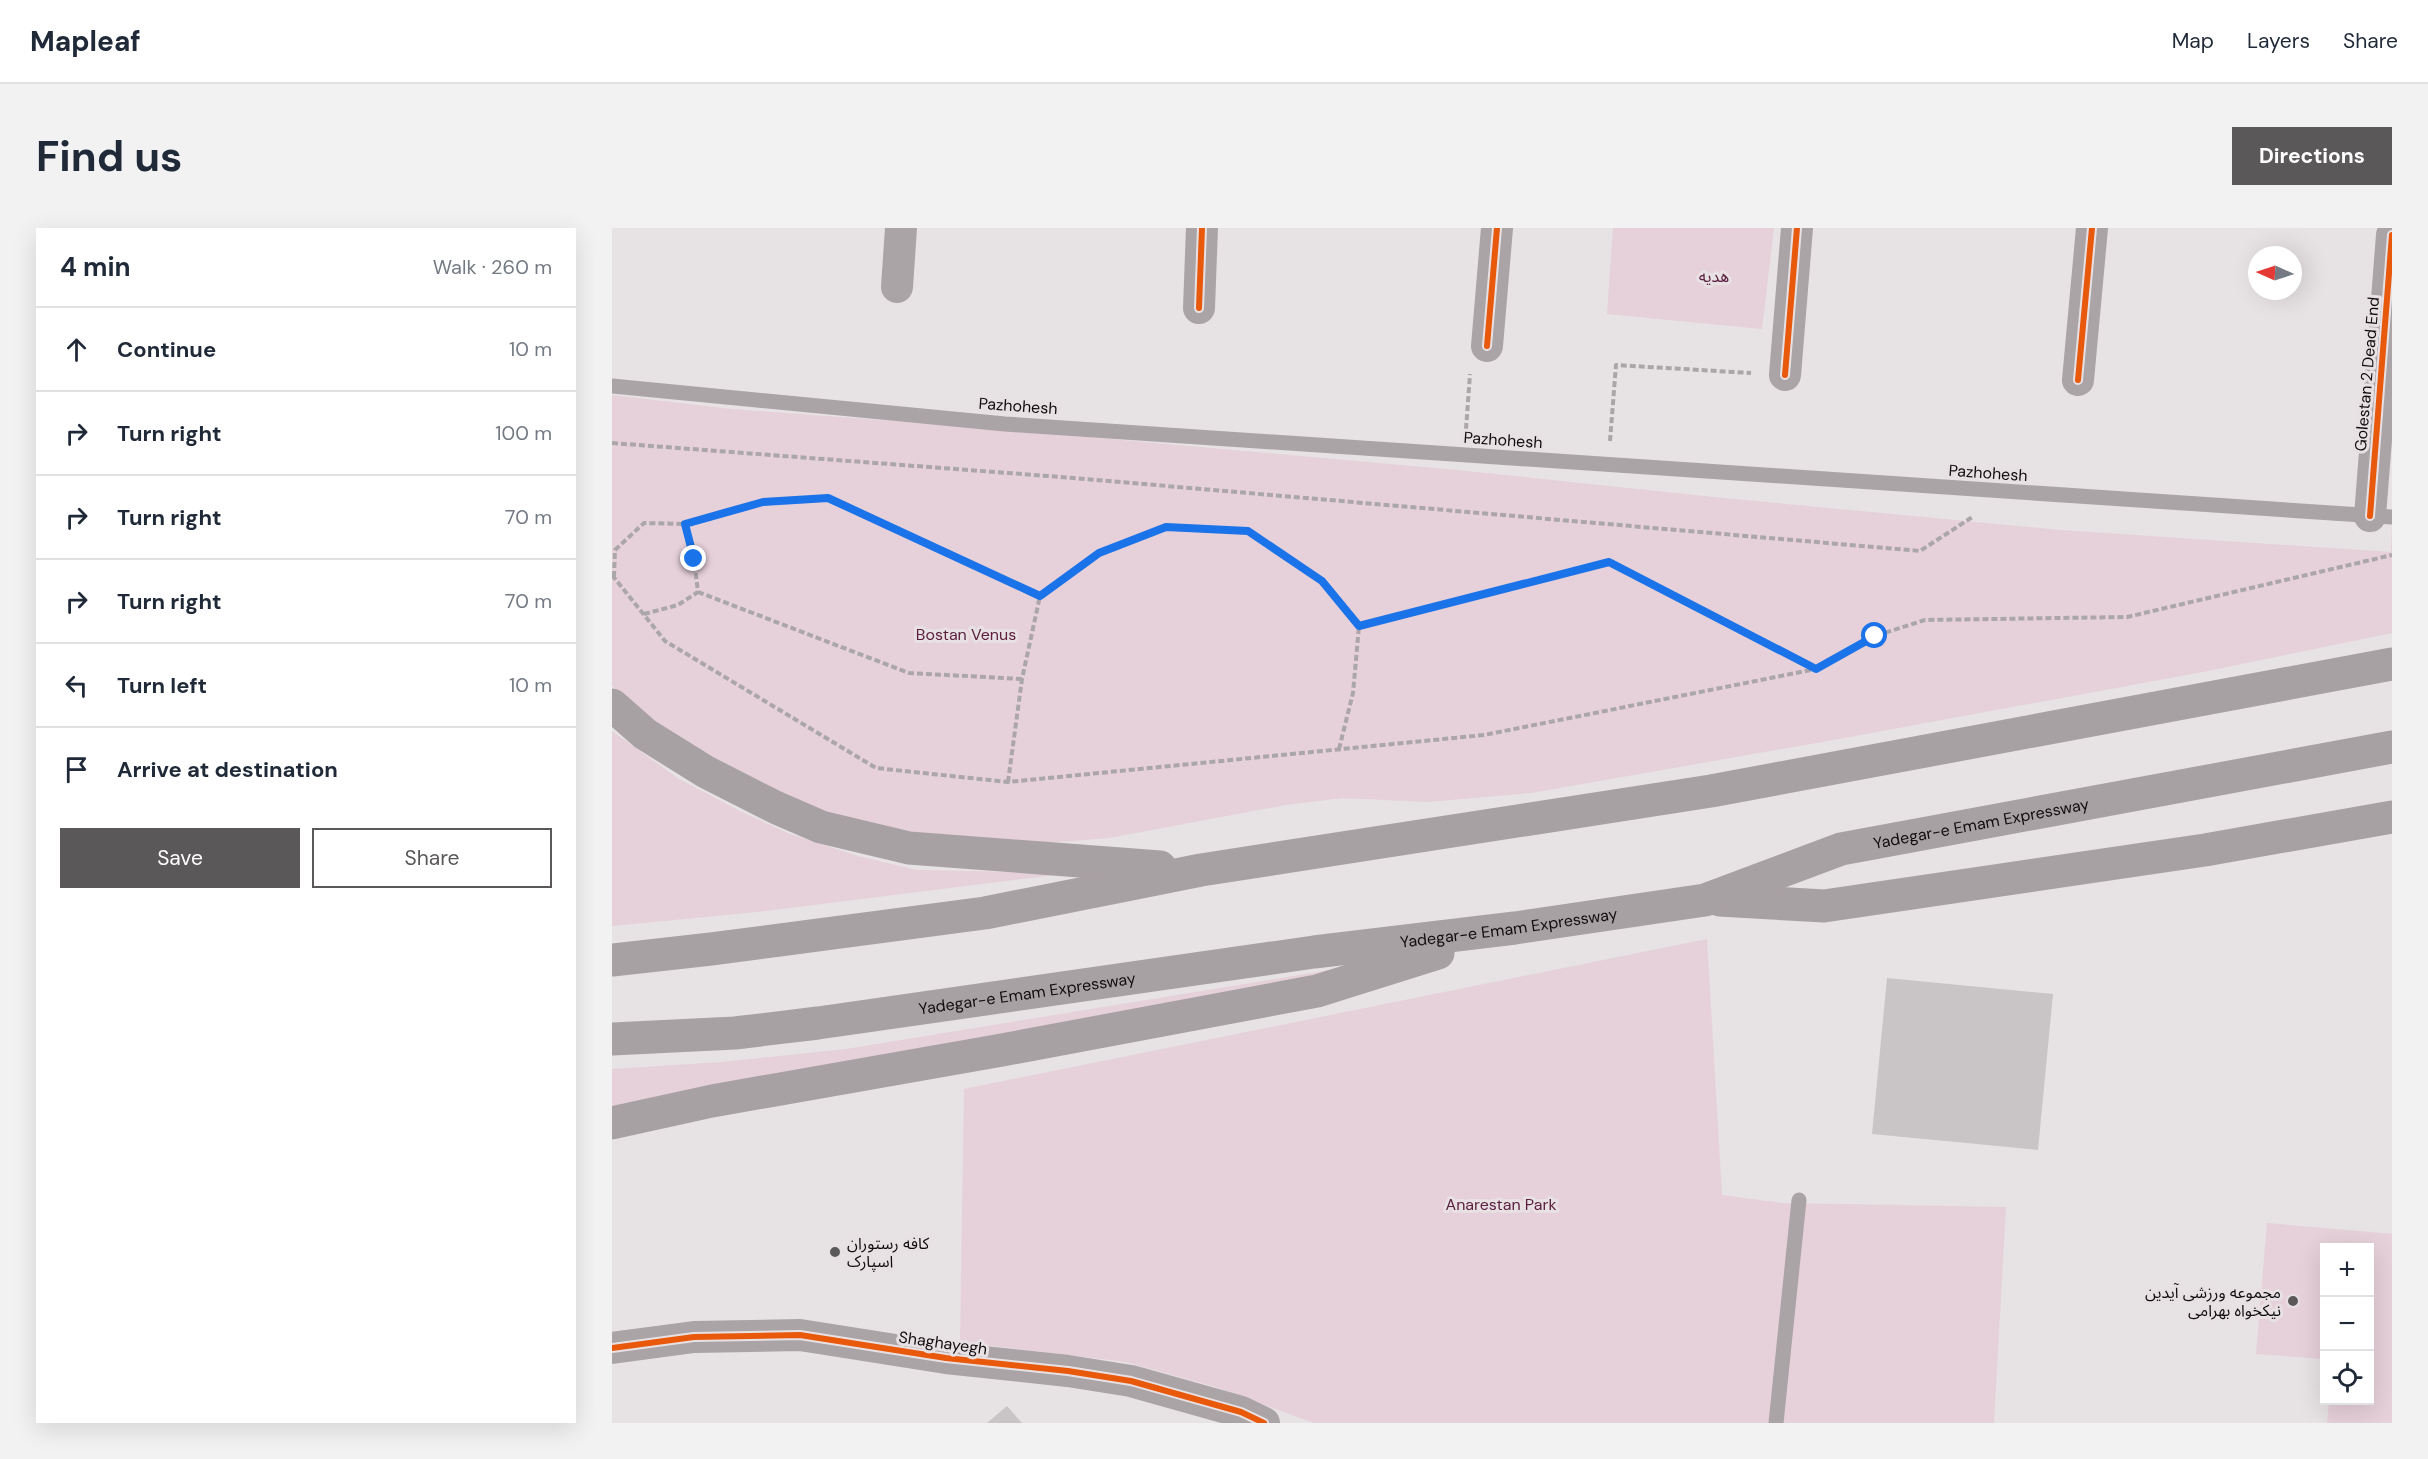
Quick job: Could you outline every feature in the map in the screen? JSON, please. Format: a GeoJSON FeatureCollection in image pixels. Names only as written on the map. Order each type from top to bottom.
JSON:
{"type":"FeatureCollection","features":[{"type":"Feature","properties":{"kind":"highway"},"geometry":{"type":"LineString","coordinates":[[612,960],[985,913],[1201,870],[1711,791],[2392,664]]}},
{"type":"Feature","properties":{"kind":"highway"},"geometry":{"type":"LineString","coordinates":[[612,705],[645,734],[706,772],[777,808],[821,827],[909,848],[1201,870]]}},
{"type":"Feature","properties":{"kind":"highway","name":"Yadegar-e Emam Expressway"},"geometry":{"type":"LineString","coordinates":[[612,1039],[735,1033],[936,1008],[1314,952],[1515,928],[1705,900],[1841,849],[2392,747]]}},
{"type":"Feature","properties":{"kind":"highway"},"geometry":{"type":"LineString","coordinates":[[1705,900],[1824,906],[2205,850],[2392,817]]}},
{"type":"Feature","properties":{"kind":"highway"},"geometry":{"type":"LineString","coordinates":[[612,1123],[712,1101],[1317,991],[1515,928]]}},
{"type":"Feature","properties":{"kind":"street"},"geometry":{"type":"LineString","coordinates":[[897,287],[901,228]]}},
{"type":"Feature","properties":{"kind":"street"},"geometry":{"type":"LineString","coordinates":[[1199,308],[1202,228]]}},
{"type":"Feature","properties":{"kind":"street"},"geometry":{"type":"LineString","coordinates":[[1486,346],[1497,228]]}},
{"type":"Feature","properties":{"kind":"street"},"geometry":{"type":"LineString","coordinates":[[1785,375],[1797,228]]}},
{"type":"Feature","properties":{"kind":"street"},"geometry":{"type":"LineString","coordinates":[[2078,380],[2092,228]]}},
{"type":"Feature","properties":{"kind":"street","name":"Golestan 2 Dead End"},"geometry":{"type":"LineString","coordinates":[[2381,516],[2392,235]]}},
{"type":"Feature","properties":{"kind":"street","name":"Shaghayegh"},"geometry":{"type":"LineString","coordinates":[[612,1348],[694,1337],[800,1335],[946,1358],[1068,1371],[1131,1381],[1241,1412],[1264,1423]]}},
{"type":"Feature","properties":{"kind":"lane","name":"Pazhohesh"},"geometry":{"type":"LineString","coordinates":[[612,386],[1005,424],[2381,516]]}},
{"type":"Feature","properties":{"kind":"lane"},"geometry":{"type":"LineString","coordinates":[[1776,1423],[1799,1200]]}},
{"type":"Feature","properties":{"kind":"path"},"geometry":{"type":"LineString","coordinates":[[1464,456],[1472,346],[1486,346]]}},
{"type":"Feature","properties":{"kind":"path"},"geometry":{"type":"LineString","coordinates":[[1608,465],[1616,365],[1785,375]]}},
{"type":"Feature","properties":{"kind":"path"},"geometry":{"type":"LineString","coordinates":[[612,443],[1098,480],[1920,551],[2010,492]]}},
{"type":"Feature","properties":{"kind":"path"},"geometry":{"type":"LineString","coordinates":[[1040,596],[828,498],[763,502],[685,524],[644,523],[615,550],[613,576],[665,641],[876,768],[1008,782],[1484,735],[1816,669],[1875,636],[1925,620],[2127,617],[2392,555]]}},
{"type":"Feature","properties":{"kind":"path"},"geometry":{"type":"LineString","coordinates":[[685,524],[694,559],[698,591]]}},
{"type":"Feature","properties":{"kind":"path"},"geometry":{"type":"LineString","coordinates":[[1008,782],[1022,679],[1040,596],[1099,553],[1166,527],[1248,531],[1322,581],[1359,626],[1353,693],[1339,749]]}},
{"type":"Feature","properties":{"kind":"path"},"geometry":{"type":"LineString","coordinates":[[1359,626],[1609,562],[1816,669]]}},
{"type":"Feature","properties":{"kind":"path"},"geometry":{"type":"LineString","coordinates":[[644,614],[678,605],[698,591]]}},
{"type":"Feature","properties":{"kind":"path"},"geometry":{"type":"LineString","coordinates":[[698,591],[909,673],[1022,679]]}},
{"type":"Feature","properties":{"kind":"green space","name":"هدیه"},"geometry":{"type":"Polygon","coordinates":[[[1613,228],[1774,228],[1762,329],[1607,314],[1613,228]]]}},
{"type":"Feature","properties":{"kind":"green space","name":"Bostan Venus"},"geometry":{"type":"Polygon","coordinates":[[[612,395],[731,409],[989,428],[1457,470],[2061,530],[2391,552],[2392,521],[2392,633],[2203,672],[1531,793],[1427,802],[1342,798],[1286,805],[1109,838],[1048,843],[954,841],[847,820],[781,794],[687,744],[649,718],[612,686],[612,395]]]}},
{"type":"Feature","properties":{"kind":"green space"},"geometry":{"type":"Polygon","coordinates":[[[612,731],[679,779],[742,812],[790,834],[858,856],[917,870],[1071,873],[757,912],[612,926],[612,731]]]}},
{"type":"Feature","properties":{"kind":"green space","name":"Anarestan Park"},"geometry":{"type":"Polygon","coordinates":[[[1707,939],[1722,1195],[1781,1203],[2006,1207],[1994,1423],[1314,1423],[1215,1387],[1126,1362],[960,1342],[964,1089],[1707,939]]]}},
{"type":"Feature","properties":{"kind":"green space"},"geometry":{"type":"Polygon","coordinates":[[[1379,962],[978,1043],[612,1109],[612,1069],[722,1062],[846,1049],[1379,962]]]}},
{"type":"Feature","properties":{"kind":"green space","name":"مجموعه ورزشی آیدین نیکخواه بهرامی"},"geometry":{"type":"Polygon","coordinates":[[[2267,1223],[2392,1234],[2392,1423],[2327,1423],[2329,1405],[2374,1405],[2374,1243],[2320,1243],[2320,1359],[2256,1354],[2267,1223]]]}},
{"type":"Feature","properties":{"kind":"building"},"geometry":{"type":"Polygon","coordinates":[[[1887,978],[2053,994],[2038,1150],[1872,1134],[1887,978]]]}},
{"type":"Feature","properties":{"kind":"building"},"geometry":{"type":"Polygon","coordinates":[[[1007,1406],[1022,1423],[987,1423],[1007,1406]]]}},
{"type":"Feature","properties":{"kind":"cycle path"},"geometry":{"type":"LineString","coordinates":[[1199,308],[1202,228]]}},
{"type":"Feature","properties":{"kind":"cycle path"},"geometry":{"type":"LineString","coordinates":[[1487,346],[1497,228]]}},
{"type":"Feature","properties":{"kind":"cycle path"},"geometry":{"type":"LineString","coordinates":[[1785,375],[1797,228]]}},
{"type":"Feature","properties":{"kind":"cycle path"},"geometry":{"type":"LineString","coordinates":[[2078,380],[2092,228]]}},
{"type":"Feature","properties":{"kind":"cycle path"},"geometry":{"type":"LineString","coordinates":[[2370,516],[2392,235]]}},
{"type":"Feature","properties":{"kind":"cycle path"},"geometry":{"type":"LineString","coordinates":[[612,1348],[694,1337],[800,1335],[946,1358],[1068,1371],[1131,1381],[1241,1412],[1264,1423]]}},
{"type":"Feature","properties":{"kind":"place","name":"کافه رستوران اسپارک"},"geometry":{"type":"Point","coordinates":[835,1252]}},
{"type":"Feature","properties":{"kind":"place","name":"مجموعه ورزشی آیدین نیکخواه بهرامی"},"geometry":{"type":"Point","coordinates":[2293,1301]}},
{"type":"Feature","properties":{"kind":"route"},"geometry":{"type":"LineString","coordinates":[[694,559],[685,524],[763,502],[828,498],[1040,596],[1099,553],[1166,527],[1248,531],[1322,581],[1359,626],[1609,562],[1816,669],[1875,636]]}}]}
